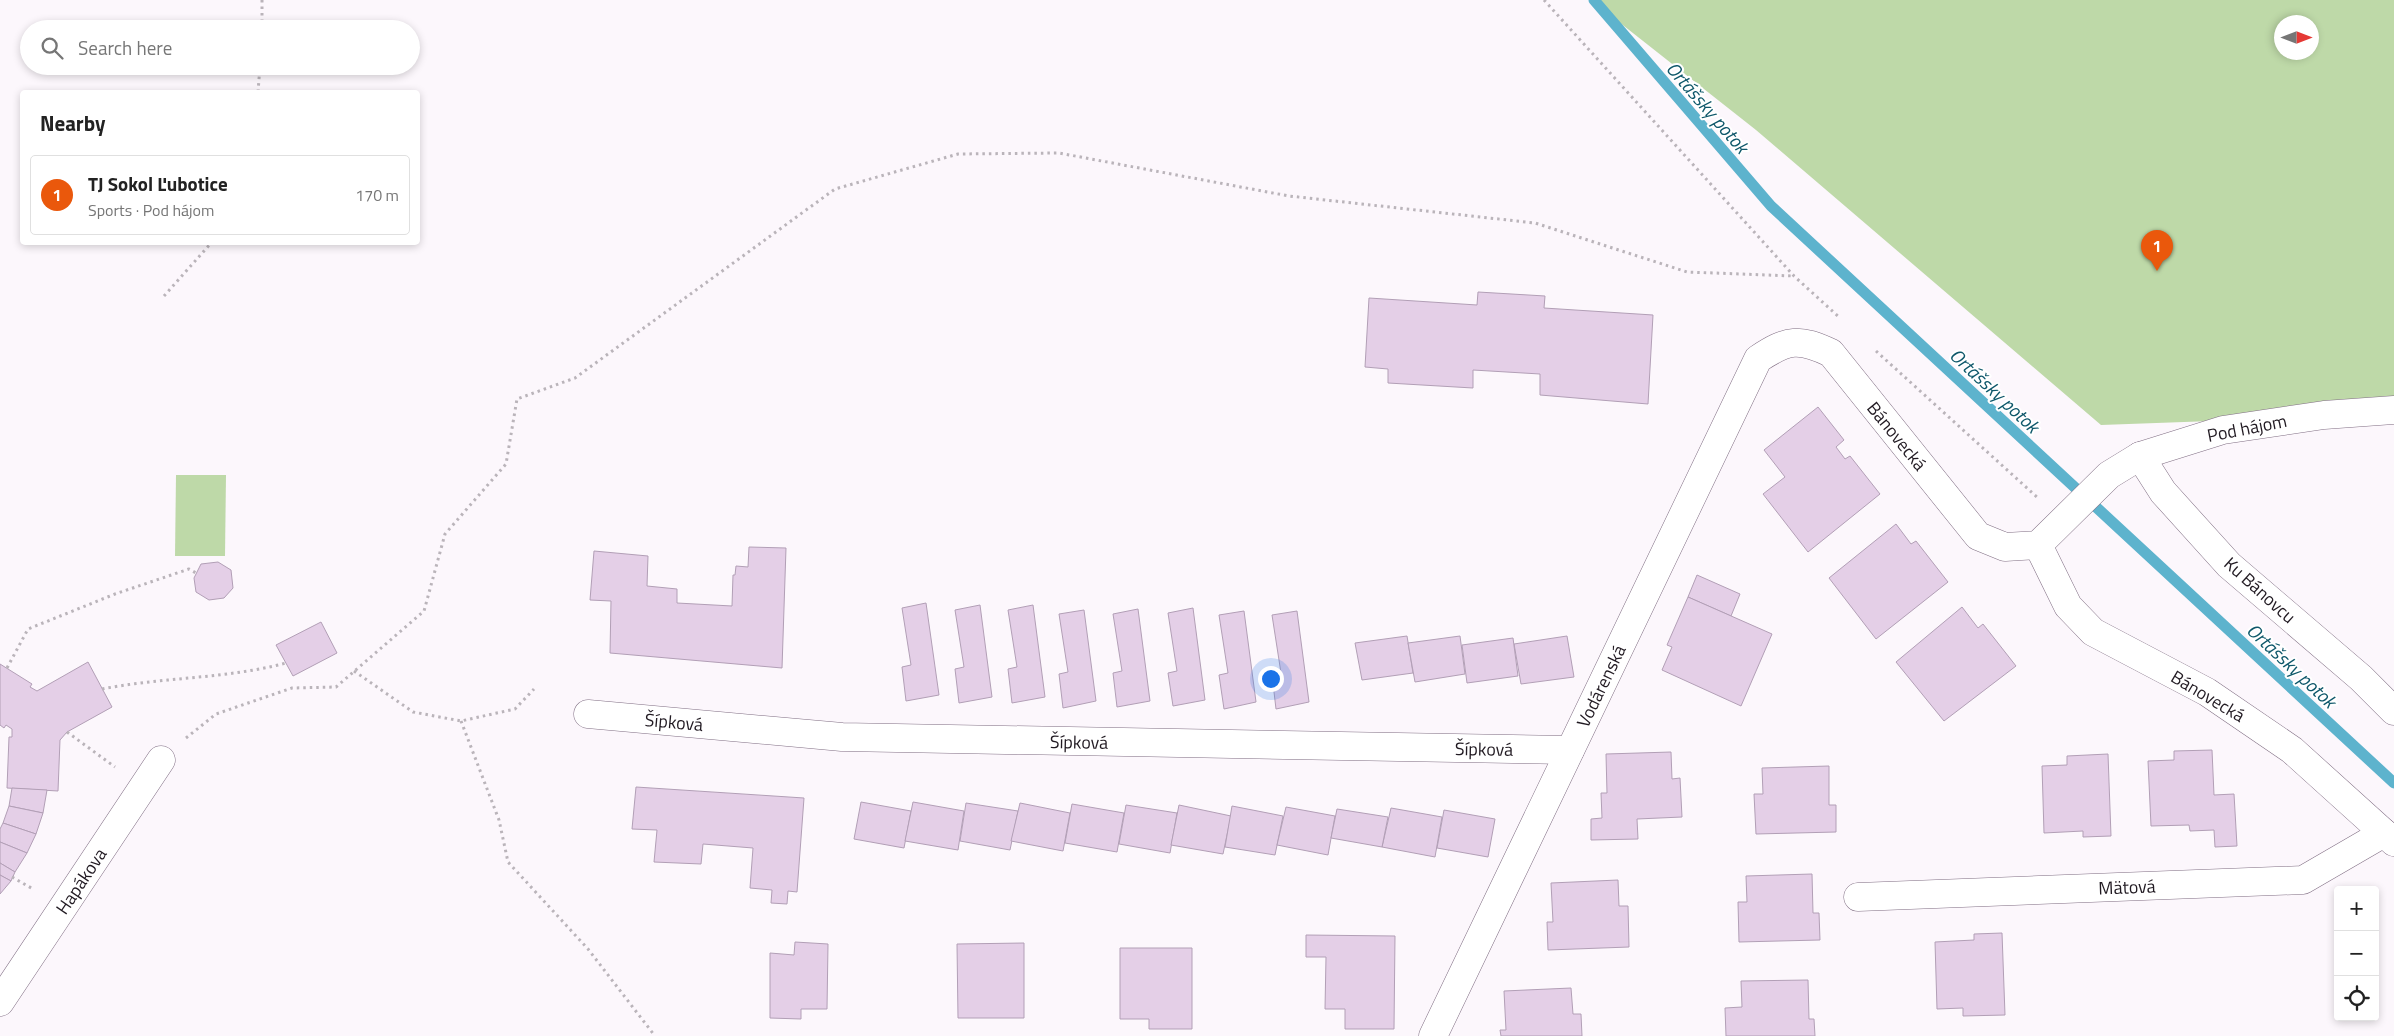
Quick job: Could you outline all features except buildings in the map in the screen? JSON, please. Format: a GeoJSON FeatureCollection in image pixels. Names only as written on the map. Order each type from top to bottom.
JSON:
{"type":"FeatureCollection","features":[{"type":"Feature","properties":{"kind":"street","name":"Bánovecká"},"geometry":{"type":"LineString","coordinates":[[1779,345],[1808,342],[1831,353],[1978,536],[2005,547],[2038,545],[2068,606],[2093,632],[2207,692],[2292,750],[2389,837]]}},
{"type":"Feature","properties":{"kind":"street","name":"Vodárenská"},"geometry":{"type":"LineString","coordinates":[[1432,1036],[1758,359],[1779,345]]}},
{"type":"Feature","properties":{"kind":"street","name":"Pod hájom"},"geometry":{"type":"LineString","coordinates":[[2062,520],[2109,475],[2140,456],[2223,430],[2324,414],[2394,410]]}},
{"type":"Feature","properties":{"kind":"street","name":"Ku Bánovcu"},"geometry":{"type":"LineString","coordinates":[[2140,456],[2163,492],[2229,565],[2361,678],[2394,711]]}},
{"type":"Feature","properties":{"kind":"street"},"geometry":{"type":"LineString","coordinates":[[2038,545],[2062,520]]}},
{"type":"Feature","properties":{"kind":"street","name":"Šípková"},"geometry":{"type":"LineString","coordinates":[[588,714],[842,738],[1570,750]]}},
{"type":"Feature","properties":{"kind":"street","name":"Hapákova"},"geometry":{"type":"LineString","coordinates":[[0,1002],[161,760]]}},
{"type":"Feature","properties":{"kind":"street","name":"Mätová"},"geometry":{"type":"LineString","coordinates":[[1858,897],[2303,880],[2389,837]]}},
{"type":"Feature","properties":{"kind":"path"},"geometry":{"type":"LineString","coordinates":[[262,0],[262,20]]}},
{"type":"Feature","properties":{"kind":"path"},"geometry":{"type":"LineString","coordinates":[[1544,0],[1794,276],[1844,322]]}},
{"type":"Feature","properties":{"kind":"path"},"geometry":{"type":"LineString","coordinates":[[258,90],[259,75]]}},
{"type":"Feature","properties":{"kind":"path"},"geometry":{"type":"LineString","coordinates":[[161,760],[216,714],[292,688],[336,686],[354,671],[424,611],[445,534],[506,464],[518,399],[575,378],[835,189],[958,154],[1059,153],[1289,196],[1535,223],[1687,272],[1794,276]]}},
{"type":"Feature","properties":{"kind":"path"},"geometry":{"type":"LineString","coordinates":[[164,296],[209,245]]}},
{"type":"Feature","properties":{"kind":"path"},"geometry":{"type":"LineString","coordinates":[[1873,349],[2062,520]]}},
{"type":"Feature","properties":{"kind":"path"},"geometry":{"type":"LineString","coordinates":[[7,668],[28,629],[115,594],[188,569],[196,573]]}},
{"type":"Feature","properties":{"kind":"path"},"geometry":{"type":"LineString","coordinates":[[102,689],[143,681],[256,671],[286,663]]}},
{"type":"Feature","properties":{"kind":"path"},"geometry":{"type":"LineString","coordinates":[[354,671],[413,712],[461,721],[515,709],[534,689]]}},
{"type":"Feature","properties":{"kind":"path"},"geometry":{"type":"LineString","coordinates":[[461,721],[499,820],[508,862],[588,949],[655,1036]]}},
{"type":"Feature","properties":{"kind":"path"},"geometry":{"type":"LineString","coordinates":[[67,732],[143,788]]}},
{"type":"Feature","properties":{"kind":"path"},"geometry":{"type":"LineString","coordinates":[[12,877],[36,891]]}},
{"type":"Feature","properties":{"kind":"green space"},"geometry":{"type":"Polygon","coordinates":[[[1591,0],[2394,0],[2394,411],[2323,417],[2101,425],[1756,130],[1591,0]]]}},
{"type":"Feature","properties":{"kind":"green space"},"geometry":{"type":"Polygon","coordinates":[[[176,475],[226,475],[225,556],[175,556],[176,475]]]}},
{"type":"Feature","properties":{"kind":"waterway","name":"Ortášsky potok"},"geometry":{"type":"LineString","coordinates":[[1594,0],[1771,206],[2394,783]]}},
{"type":"Feature","properties":{"kind":"place","name":"TJ Sokol Ľubotice"},"geometry":{"type":"Point","coordinates":[2157,271]}}]}
